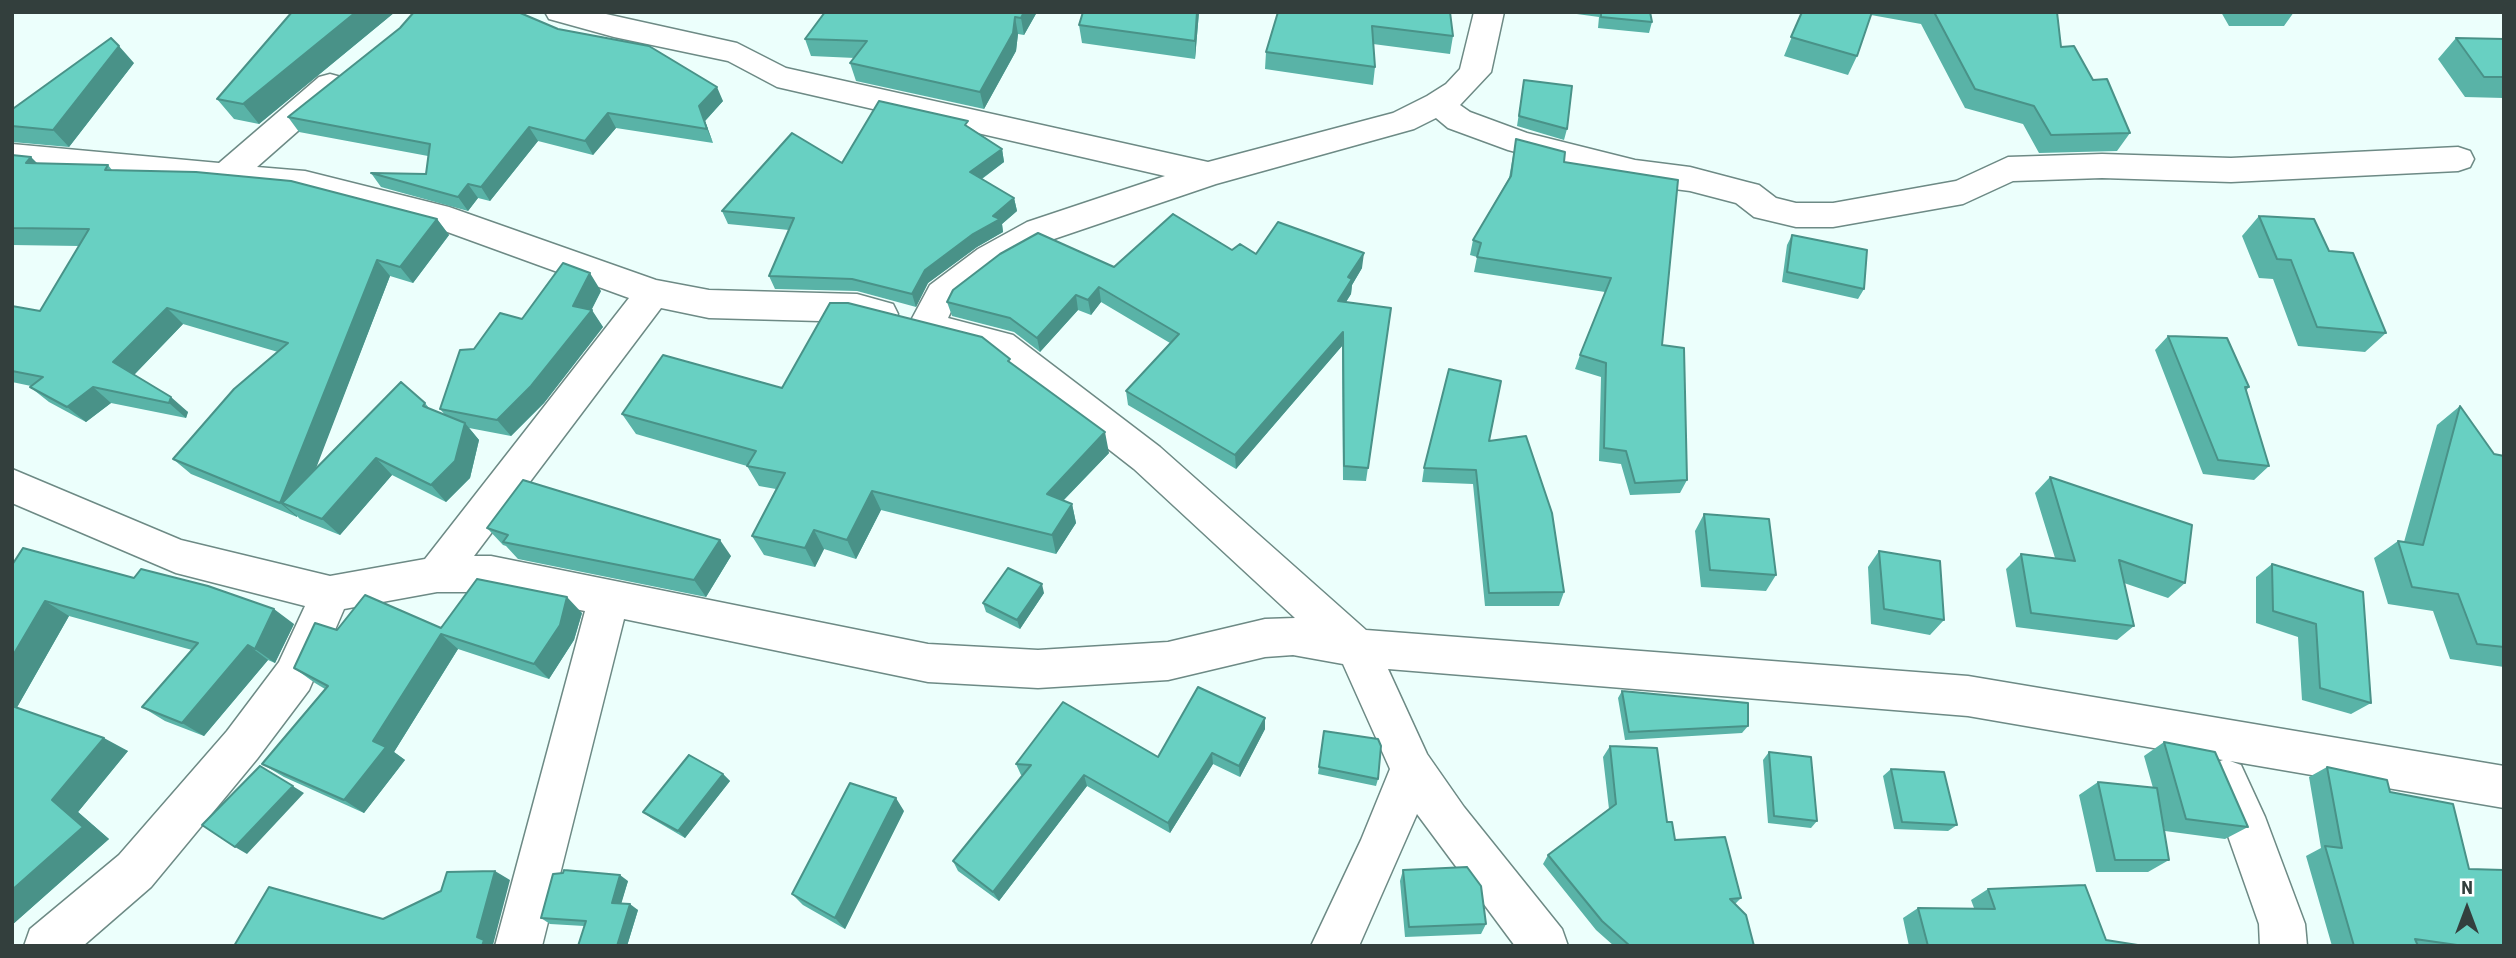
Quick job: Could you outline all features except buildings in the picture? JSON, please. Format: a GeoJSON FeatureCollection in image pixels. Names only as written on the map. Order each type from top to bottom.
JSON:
{"type":"FeatureCollection","features":[{"type":"Feature","properties":{"kind":"street"},"geometry":{"type":"LineString","coordinates":[[560,12],[614,27],[737,53],[777,76],[1208,174]]}},
{"type":"Feature","properties":{"kind":"street"},"geometry":{"type":"LineString","coordinates":[[926,326],[942,293],[990,258],[1039,231],[1208,174],[1403,121],[1438,104],[1457,92],[1475,72],[1489,12]]}},
{"type":"Feature","properties":{"kind":"street"},"geometry":{"type":"LineString","coordinates":[[226,176],[303,106],[355,65]]}},
{"type":"Feature","properties":{"kind":"street"},"geometry":{"type":"LineString","coordinates":[[1438,104],[1459,120],[1519,142],[1635,172],[1690,180],[1747,194],[1766,208],[1796,215],[1833,215],[1963,192],[2008,169],[2102,166],[2231,170],[2458,159]]}},
{"type":"Feature","properties":{"kind":"street"},"geometry":{"type":"LineString","coordinates":[[12,156],[305,184],[449,219],[653,293],[709,304],[857,308],[1000,345],[1147,458],[1357,648],[1412,769],[1448,822],[1545,946]]}},
{"type":"Feature","properties":{"kind":"street"},"geometry":{"type":"LineString","coordinates":[[437,574],[653,293]]}},
{"type":"Feature","properties":{"kind":"street"},"geometry":{"type":"LineString","coordinates":[[12,485],[176,556],[330,594],[437,574],[491,574],[928,663],[1038,669],[1168,661],[1265,638],[1293,636],[1357,648],[1968,696],[2504,787]]}},
{"type":"Feature","properties":{"kind":"street"},"geometry":{"type":"LineString","coordinates":[[47,946],[135,871],[242,745],[294,676],[330,594]]}},
{"type":"Feature","properties":{"kind":"street"},"geometry":{"type":"LineString","coordinates":[[518,946],[609,599]]}},
{"type":"Feature","properties":{"kind":"street"},"geometry":{"type":"LineString","coordinates":[[2206,737],[2249,833],[2282,924],[2284,946]]}},
{"type":"Feature","properties":{"kind":"street"},"geometry":{"type":"LineString","coordinates":[[1334,946],[1379,853],[1412,769]]}}]}
